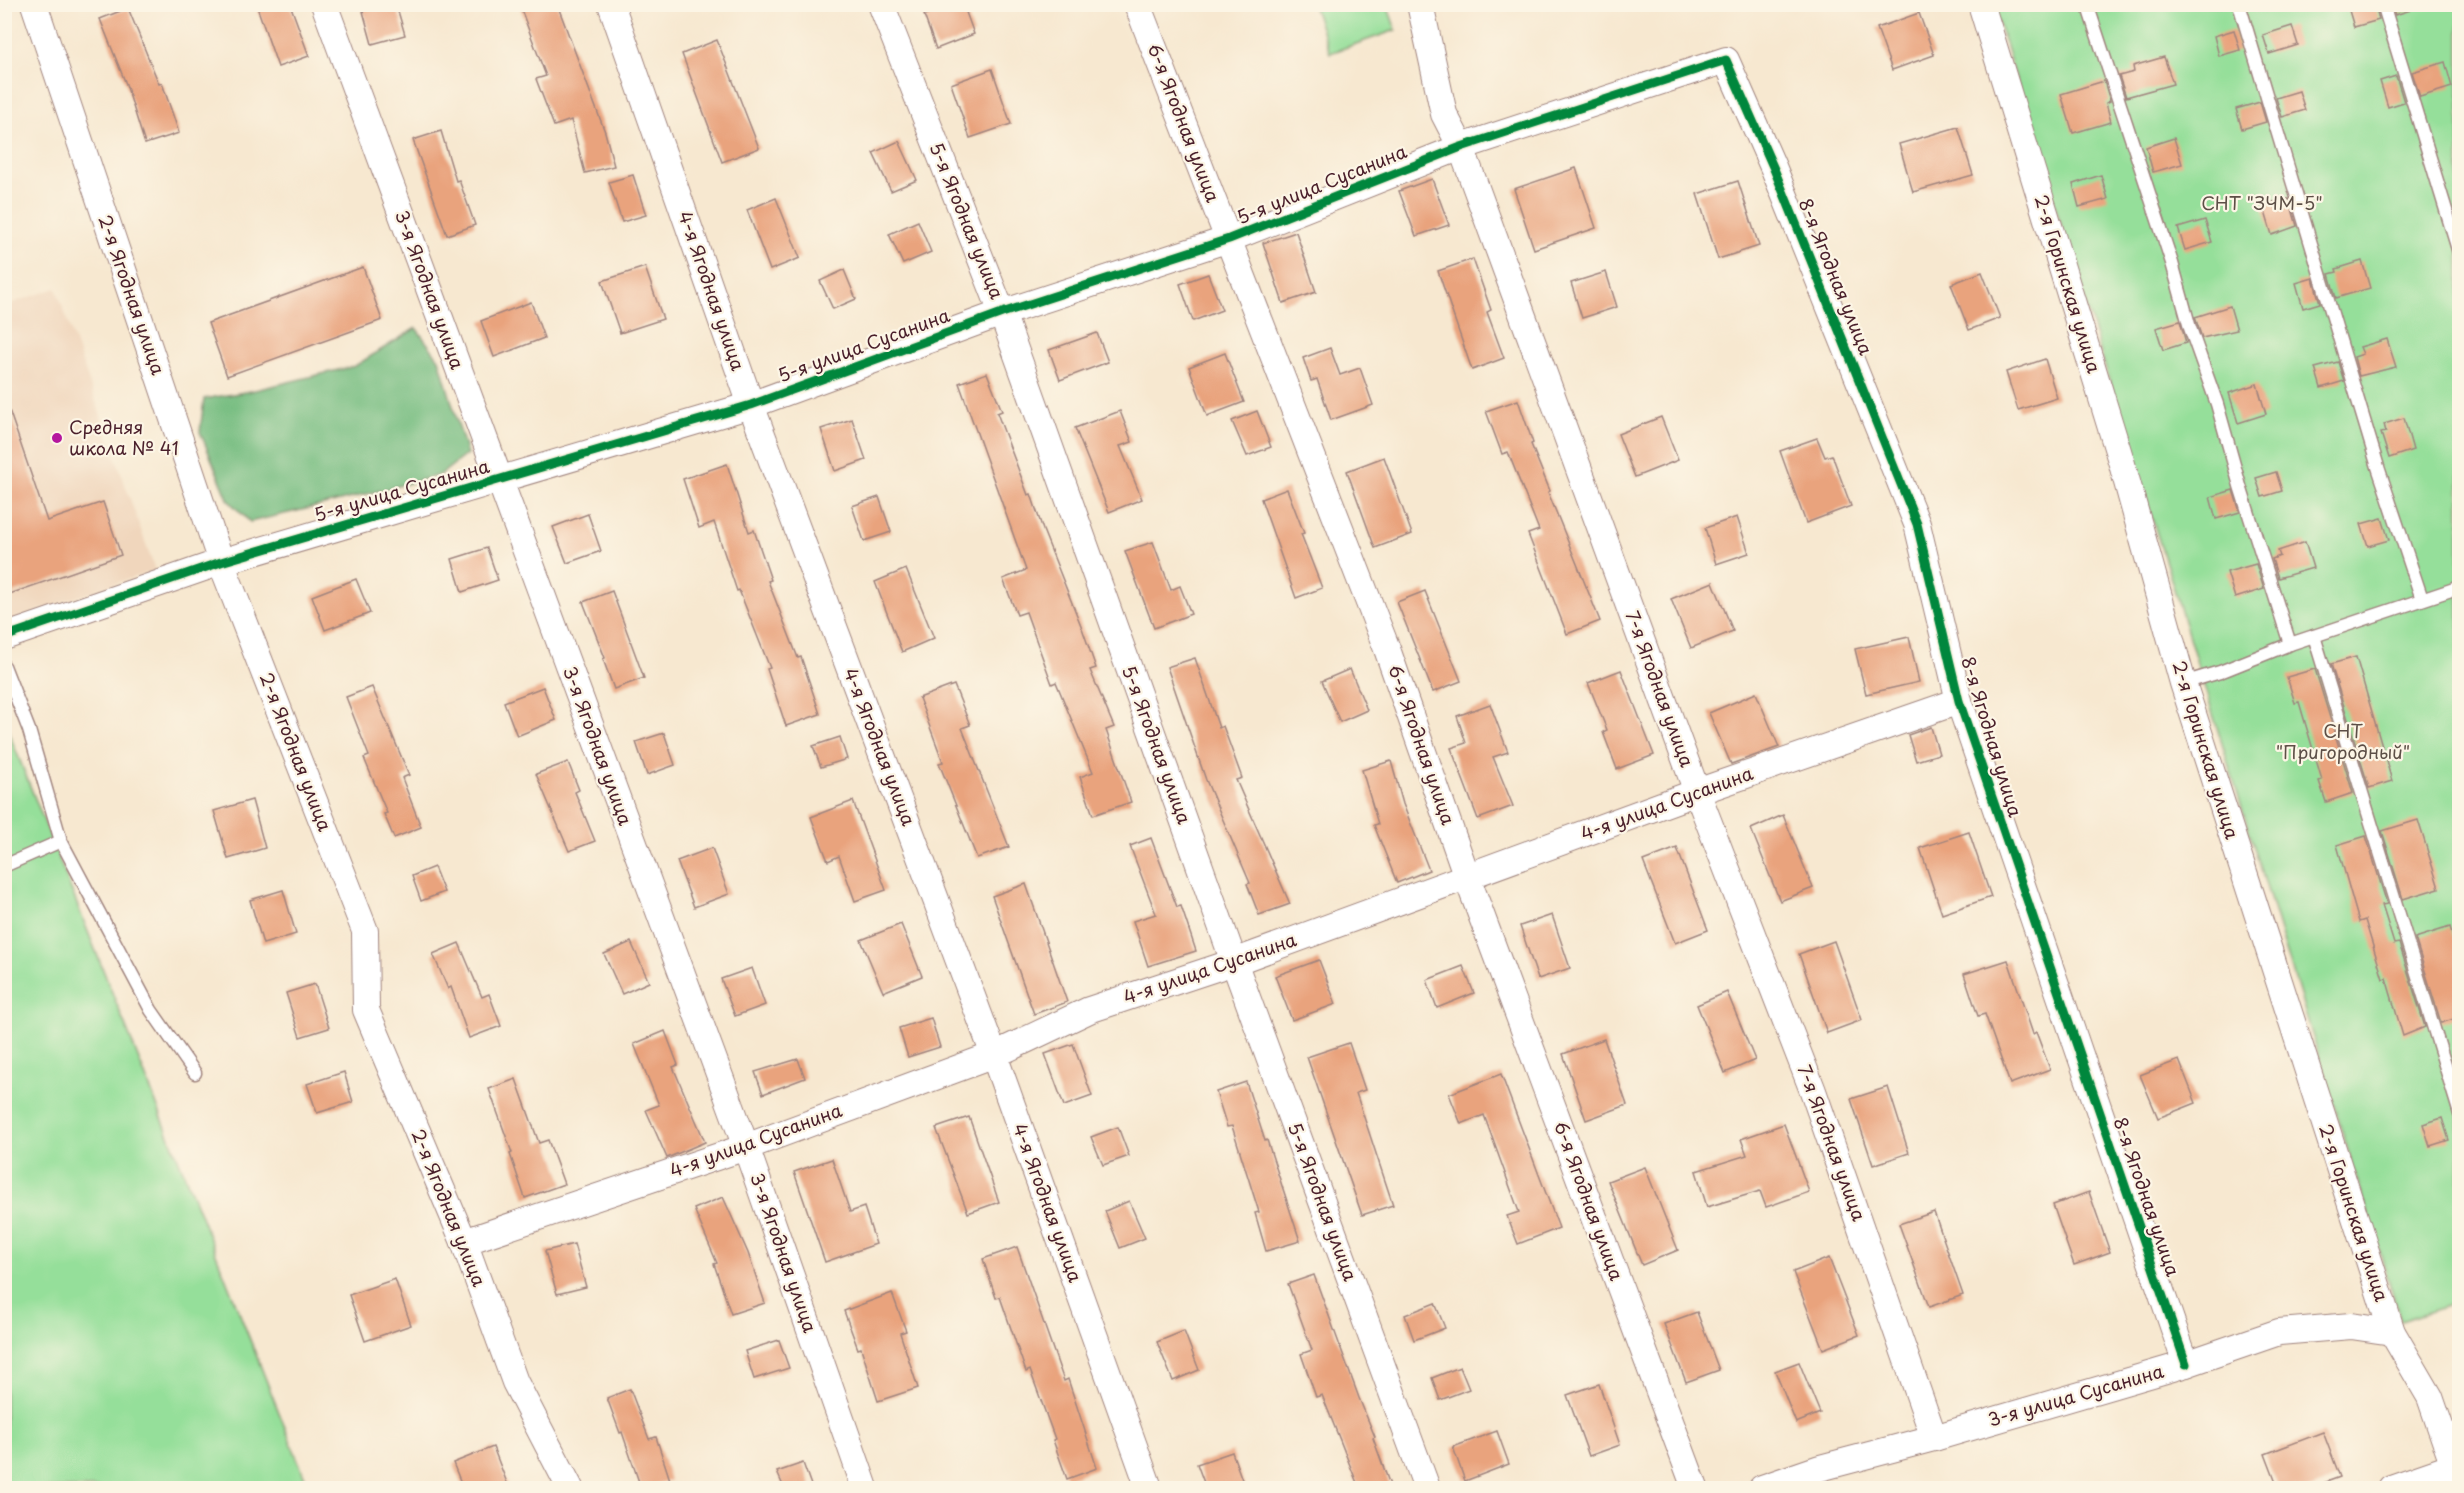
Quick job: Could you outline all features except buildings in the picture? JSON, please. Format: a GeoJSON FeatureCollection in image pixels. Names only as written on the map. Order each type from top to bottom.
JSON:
{"type":"FeatureCollection","features":[{"type":"Feature","properties":{"kind":"street","name":"2-я Ягодная улица"},"geometry":{"type":"LineString","coordinates":[[34,4],[221,562],[365,931],[366,1010],[464,1242],[515,1382],[570,1488]]}},
{"type":"Feature","properties":{"kind":"street","name":"3-я Ягодная улица"},"geometry":{"type":"LineString","coordinates":[[324,4],[746,1147],[865,1488]]}},
{"type":"Feature","properties":{"kind":"street","name":"4-я Ягодная улица"},"geometry":{"type":"LineString","coordinates":[[611,4],[751,405],[994,1055],[1149,1488]]}},
{"type":"Feature","properties":{"kind":"street","name":"5-я Ягодная улица"},"geometry":{"type":"LineString","coordinates":[[880,4],[1002,313],[1234,962],[1427,1488]]}},
{"type":"Feature","properties":{"kind":"street","name":"6-я Ягодная улица"},"geometry":{"type":"LineString","coordinates":[[1137,4],[1387,649],[1467,877],[1695,1488]]}},
{"type":"Feature","properties":{"kind":"street","name":"7-я Ягодная улица"},"geometry":{"type":"LineString","coordinates":[[1420,4],[1444,114],[1461,147],[1697,792],[1813,1091],[1934,1438]]}},
{"type":"Feature","properties":{"kind":"street","name":"2-я Горинская улица"},"geometry":{"type":"LineString","coordinates":[[1981,4],[2122,464],[2183,683],[2392,1332],[2430,1397],[2457,1471]]}},
{"type":"Feature","properties":{"kind":"street","name":"5-я улица Сусанина"},"geometry":{"type":"LineString","coordinates":[[4,637],[221,562],[751,405],[1002,313],[1228,239],[1461,147],[1726,60]]}},
{"type":"Feature","properties":{"kind":"street","name":"8-я Ягодная улица"},"geometry":{"type":"LineString","coordinates":[[1726,60],[1774,170],[1917,524],[1959,701],[2186,1364]]}},
{"type":"Feature","properties":{"kind":"street","name":"4-я улица Сусанина"},"geometry":{"type":"LineString","coordinates":[[464,1242],[746,1147],[994,1055],[1089,1010],[1234,962],[1697,792],[1959,701]]}},
{"type":"Feature","properties":{"kind":"street","name":"3-я улица Сусанина"},"geometry":{"type":"LineString","coordinates":[[1762,1488],[1820,1468],[1934,1438],[2186,1364],[2279,1332],[2351,1326],[2392,1332]]}},
{"type":"Feature","properties":{"kind":"street"},"geometry":{"type":"LineString","coordinates":[[2391,1488],[2457,1471]]}},
{"type":"Feature","properties":{"kind":"lane"},"geometry":{"type":"LineString","coordinates":[[2087,4],[2172,263],[2190,328],[2217,404],[2240,486],[2290,644]]}},
{"type":"Feature","properties":{"kind":"lane"},"geometry":{"type":"LineString","coordinates":[[2239,4],[2378,467],[2422,599]]}},
{"type":"Feature","properties":{"kind":"lane"},"geometry":{"type":"LineString","coordinates":[[2383,4],[2460,256]]}},
{"type":"Feature","properties":{"kind":"lane"},"geometry":{"type":"LineString","coordinates":[[2183,683],[2220,672],[2290,644],[2460,587]]}},
{"type":"Feature","properties":{"kind":"lane"},"geometry":{"type":"LineString","coordinates":[[2314,636],[2460,1114]]}},
{"type":"Feature","properties":{"kind":"lane"},"geometry":{"type":"LineString","coordinates":[[4,666],[29,730],[61,841],[151,1010],[195,1073]]}},
{"type":"Feature","properties":{"kind":"lane"},"geometry":{"type":"LineString","coordinates":[[4,866],[61,841]]}},
{"type":"Feature","properties":{"kind":"shaded area","name":"Средняя школа № 41"},"geometry":{"type":"Polygon","coordinates":[[[56,288],[155,570],[5,622],[4,306],[56,288]]]}},
{"type":"Feature","properties":{"kind":"green space"},"geometry":{"type":"Polygon","coordinates":[[[1313,5],[1387,5],[1396,30],[1330,53],[1313,5]]]}},
{"type":"Feature","properties":{"kind":"green space","name":"СНТ \"ЗЧМ-5\""},"geometry":{"type":"Polygon","coordinates":[[[1993,5],[2459,5],[2459,1302],[2401,1321],[1993,5]]]}},
{"type":"Feature","properties":{"kind":"green space"},"geometry":{"type":"Polygon","coordinates":[[[416,328],[439,359],[467,454],[440,475],[250,522],[229,501],[200,432],[204,399],[251,391],[355,366],[416,328]]]}},
{"type":"Feature","properties":{"kind":"green space"},"geometry":{"type":"Polygon","coordinates":[[[5,723],[309,1488],[5,1488],[5,723]]]}},
{"type":"Feature","properties":{"kind":"cycle path"},"geometry":{"type":"LineString","coordinates":[[4,637],[221,562],[751,405],[1002,313],[1229,239],[1461,147],[1726,60],[1774,169],[1917,524],[1959,701],[2186,1364]]}},
{"type":"Feature","properties":{"kind":"place","name":"Средняя школа № 41"},"geometry":{"type":"Point","coordinates":[57,438]}},
{"type":"Feature","properties":{"kind":"park label","name":"СНТ \"Пригородный\""},"geometry":{"type":"Point","coordinates":[2343,742]}}]}
